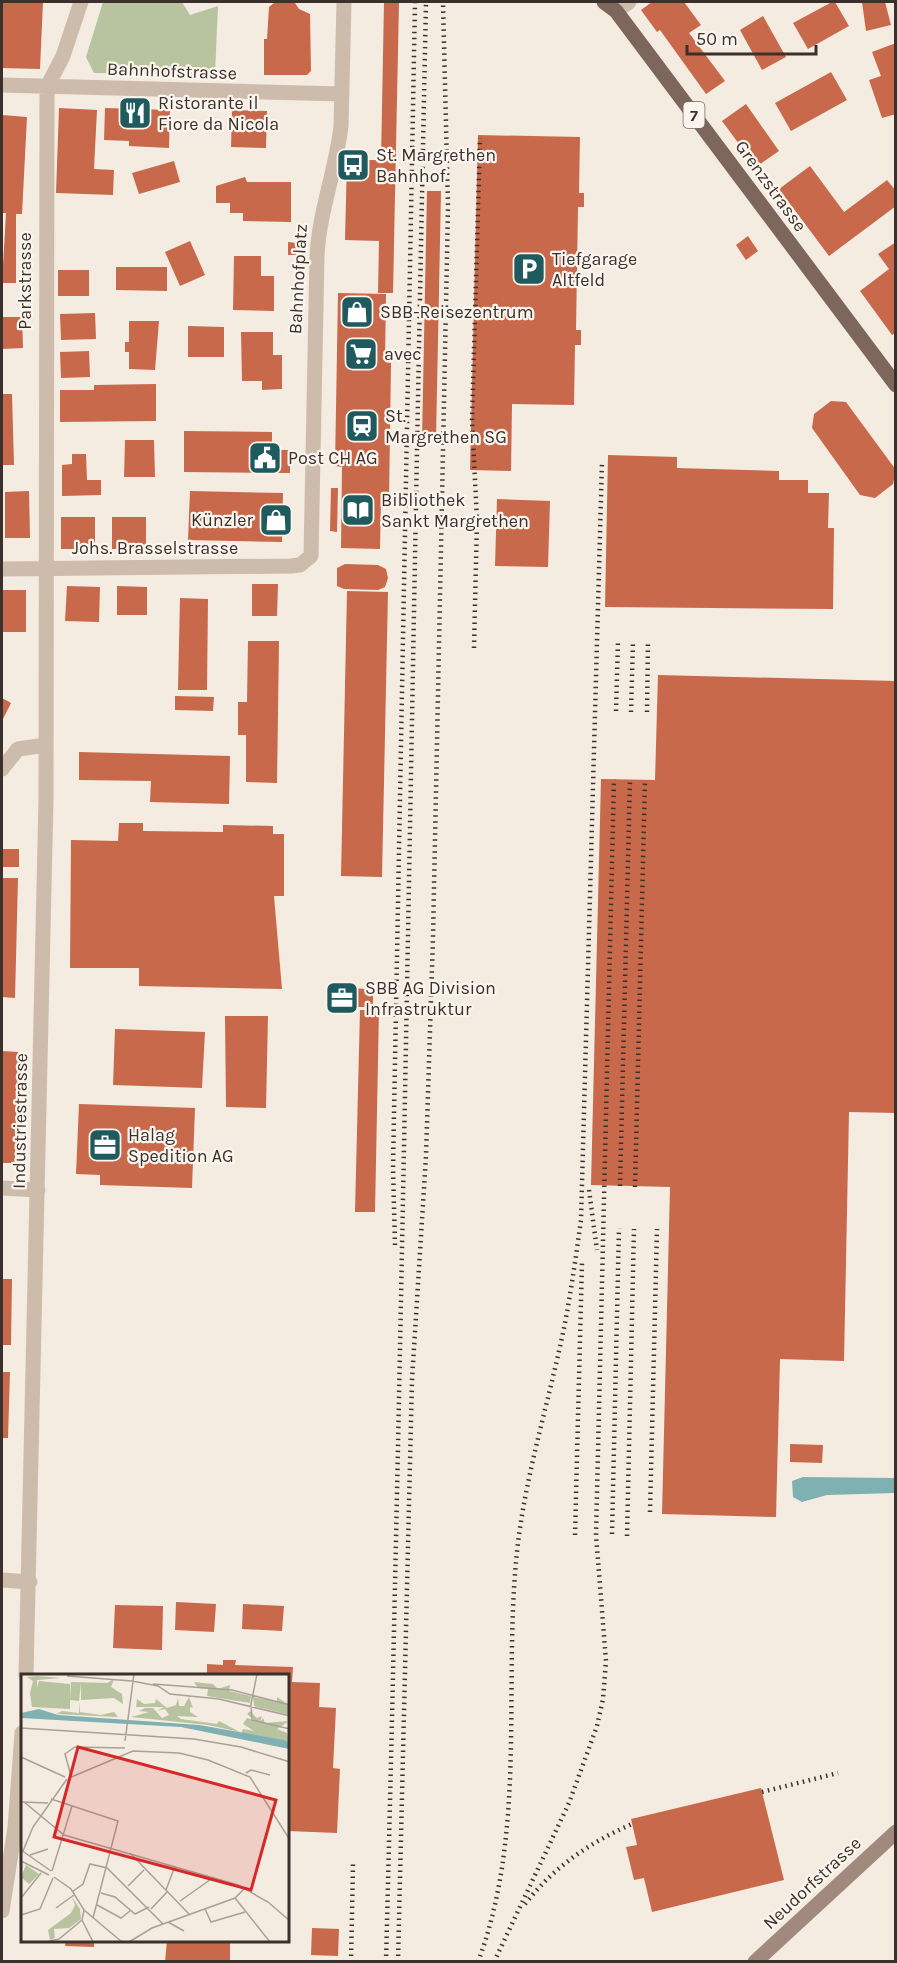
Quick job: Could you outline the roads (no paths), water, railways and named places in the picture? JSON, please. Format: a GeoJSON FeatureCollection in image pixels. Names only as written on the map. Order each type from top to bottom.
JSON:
{"type":"FeatureCollection","features":[{"type":"Feature","properties":{"kind":"main road","name":"Grenzstrasse"},"geometry":{"type":"LineString","coordinates":[[611,5],[896,385]]}},
{"type":"Feature","properties":{"kind":"main road","name":"Neudorfstrasse"},"geometry":{"type":"LineString","coordinates":[[755,1962],[896,1832]]}},
{"type":"Feature","properties":{"kind":"street","name":"Parkstrasse"},"geometry":{"type":"LineString","coordinates":[[47,568],[45,295],[47,87],[63,56],[81,2]]}},
{"type":"Feature","properties":{"kind":"street","name":"Bahnhofplatz"},"geometry":{"type":"LineString","coordinates":[[308,560],[313,550],[318,239],[339,147],[344,2]]}},
{"type":"Feature","properties":{"kind":"street"},"geometry":{"type":"LineString","coordinates":[[611,5],[629,2]]}},
{"type":"Feature","properties":{"kind":"street","name":"Bahnhofstrasse"},"geometry":{"type":"LineString","coordinates":[[2,85],[342,94]]}},
{"type":"Feature","properties":{"kind":"street","name":"Johs. Brasselstrasse"},"geometry":{"type":"LineString","coordinates":[[2,569],[291,566],[308,560]]}},
{"type":"Feature","properties":{"kind":"street","name":"Industriestrasse"},"geometry":{"type":"LineString","coordinates":[[26,1674],[38,1190],[47,568]]}},
{"type":"Feature","properties":{"kind":"street"},"geometry":{"type":"LineString","coordinates":[[2,769],[18,749],[46,745]]}},
{"type":"Feature","properties":{"kind":"street"},"geometry":{"type":"LineString","coordinates":[[2,1188],[38,1190]]}},
{"type":"Feature","properties":{"kind":"street"},"geometry":{"type":"LineString","coordinates":[[2,1580],[30,1582]]}},
{"type":"Feature","properties":{"kind":"street"},"geometry":{"type":"LineString","coordinates":[[2,1911],[15,1828],[21,1747]]}},
{"type":"Feature","properties":{"kind":"water"},"geometry":{"type":"Polygon","coordinates":[[[803,1477],[895,1478],[895,1493],[827,1495],[802,1502],[793,1497],[792,1481],[803,1477]]]}},
{"type":"Feature","properties":{"kind":"railway"},"geometry":{"type":"LineString","coordinates":[[395,1245],[393,1168],[415,2]]}},
{"type":"Feature","properties":{"kind":"railway"},"geometry":{"type":"LineString","coordinates":[[386,1962],[426,2]]}},
{"type":"Feature","properties":{"kind":"railway"},"geometry":{"type":"LineString","coordinates":[[398,1962],[412,1380],[426,1156],[433,937],[448,206],[443,2]]}},
{"type":"Feature","properties":{"kind":"railway"},"geometry":{"type":"LineString","coordinates":[[474,648],[477,520],[472,420],[480,138]]}},
{"type":"Feature","properties":{"kind":"railway"},"geometry":{"type":"LineString","coordinates":[[478,1962],[493,1913],[508,1814],[513,1612],[519,1532],[530,1473],[564,1328],[581,1220],[602,461]]}},
{"type":"Feature","properties":{"kind":"railway"},"geometry":{"type":"LineString","coordinates":[[616,711],[618,641]]}},
{"type":"Feature","properties":{"kind":"railway"},"geometry":{"type":"LineString","coordinates":[[631,712],[633,641]]}},
{"type":"Feature","properties":{"kind":"railway"},"geometry":{"type":"LineString","coordinates":[[647,712],[648,641]]}},
{"type":"Feature","properties":{"kind":"railway"},"geometry":{"type":"LineString","coordinates":[[494,1962],[569,1803],[597,1726],[603,1699],[606,1661],[596,1535],[614,779]]}},
{"type":"Feature","properties":{"kind":"railway"},"geometry":{"type":"LineString","coordinates":[[620,1186],[630,780]]}},
{"type":"Feature","properties":{"kind":"railway"},"geometry":{"type":"LineString","coordinates":[[635,1187],[645,780]]}},
{"type":"Feature","properties":{"kind":"railway"},"geometry":{"type":"LineString","coordinates":[[589,1190],[597,1250]]}},
{"type":"Feature","properties":{"kind":"railway"},"geometry":{"type":"LineString","coordinates":[[612,1534],[619,1228]]}},
{"type":"Feature","properties":{"kind":"railway"},"geometry":{"type":"LineString","coordinates":[[627,1536],[634,1229]]}},
{"type":"Feature","properties":{"kind":"railway"},"geometry":{"type":"LineString","coordinates":[[650,1512],[657,1229]]}},
{"type":"Feature","properties":{"kind":"railway"},"geometry":{"type":"LineString","coordinates":[[575,1535],[582,1262]]}},
{"type":"Feature","properties":{"kind":"railway"},"geometry":{"type":"LineString","coordinates":[[762,1792],[838,1773]]}},
{"type":"Feature","properties":{"kind":"railway"},"geometry":{"type":"LineString","coordinates":[[525,1904],[548,1878],[574,1857],[601,1839],[632,1824]]}},
{"type":"Feature","properties":{"kind":"railway"},"geometry":{"type":"LineString","coordinates":[[351,1962],[353,1863]]}},
{"type":"Feature","properties":{"kind":"place","name":"Ristorante il Fiore da Nicola"},"geometry":{"type":"Point","coordinates":[135,113]}},
{"type":"Feature","properties":{"kind":"place","name":"St. Margrethen Bahnhof"},"geometry":{"type":"Point","coordinates":[353,165]}},
{"type":"Feature","properties":{"kind":"place","name":"Tiefgarage Altfeld"},"geometry":{"type":"Point","coordinates":[529,269]}},
{"type":"Feature","properties":{"kind":"place","name":"SBB-Reisezentrum"},"geometry":{"type":"Point","coordinates":[357,312]}},
{"type":"Feature","properties":{"kind":"place","name":"avec"},"geometry":{"type":"Point","coordinates":[361,354]}},
{"type":"Feature","properties":{"kind":"place","name":"St. Margrethen SG"},"geometry":{"type":"Point","coordinates":[362,426]}},
{"type":"Feature","properties":{"kind":"place","name":"Post CH AG"},"geometry":{"type":"Point","coordinates":[265,458]}},
{"type":"Feature","properties":{"kind":"place","name":"Bibliothek Sankt Margrethen"},"geometry":{"type":"Point","coordinates":[358,510]}},
{"type":"Feature","properties":{"kind":"place","name":"Künzler"},"geometry":{"type":"Point","coordinates":[276,520]}},
{"type":"Feature","properties":{"kind":"place","name":"SBB AG Division Infrastruktur"},"geometry":{"type":"Point","coordinates":[342,998]}},
{"type":"Feature","properties":{"kind":"place","name":"Halag Spedition AG"},"geometry":{"type":"Point","coordinates":[105,1145]}}]}
